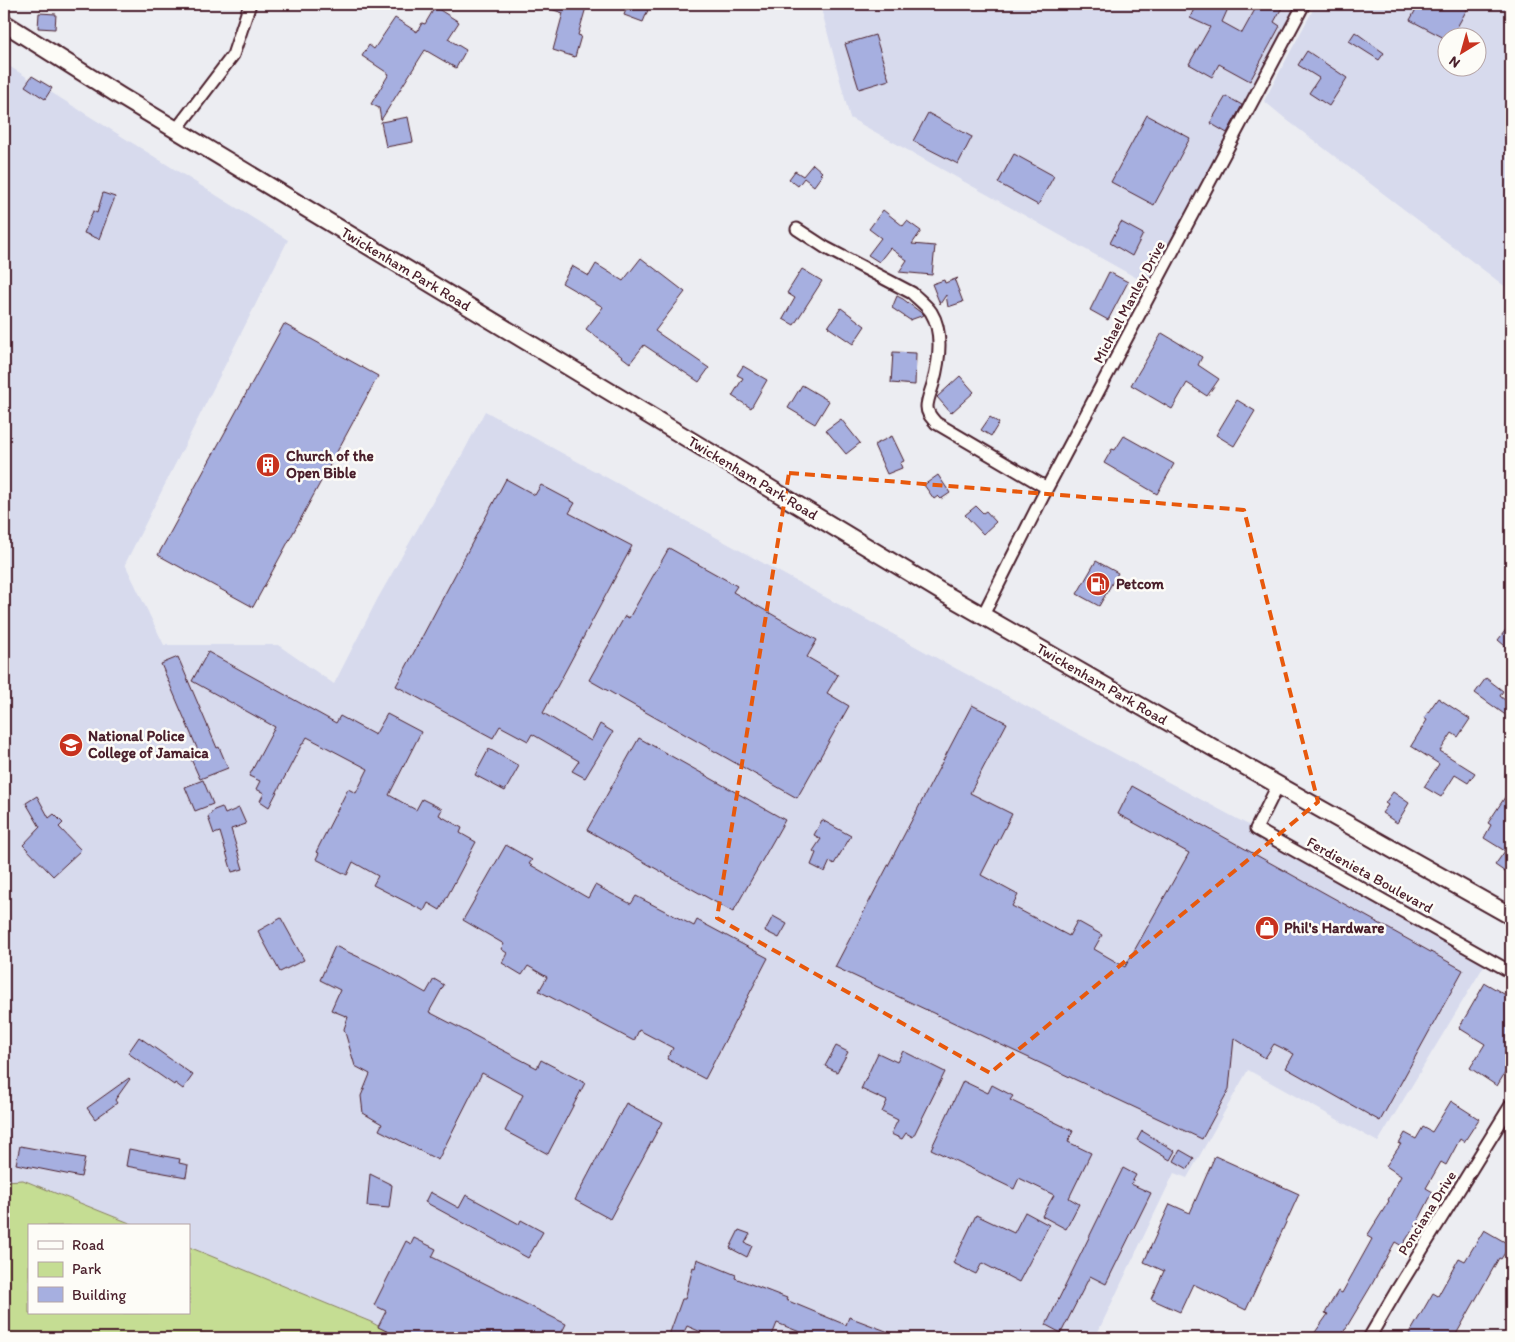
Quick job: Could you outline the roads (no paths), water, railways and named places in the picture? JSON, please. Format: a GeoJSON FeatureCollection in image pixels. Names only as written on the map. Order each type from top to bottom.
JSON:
{"type":"FeatureCollection","features":[{"type":"Feature","properties":{"kind":"main road","name":"Twickenham Park Road"},"geometry":{"type":"LineString","coordinates":[[4,24],[176,130],[945,594],[1511,916]]}},
{"type":"Feature","properties":{"kind":"street"},"geometry":{"type":"LineString","coordinates":[[176,130],[233,55],[250,4]]}},
{"type":"Feature","properties":{"kind":"street","name":"Michael Manley Drive"},"geometry":{"type":"LineString","coordinates":[[983,615],[1047,488],[1304,4]]}},
{"type":"Feature","properties":{"kind":"street"},"geometry":{"type":"LineString","coordinates":[[797,229],[826,248],[912,293],[923,303],[931,312],[940,346],[927,406],[929,415],[936,423],[1047,488]]}},
{"type":"Feature","properties":{"kind":"street","name":"Ferdienieta Boulevard"},"geometry":{"type":"LineString","coordinates":[[1278,785],[1256,828],[1511,972]]}},
{"type":"Feature","properties":{"kind":"street","name":"Ponciana Drive"},"geometry":{"type":"LineString","coordinates":[[1369,1338],[1511,1105]]}},
{"type":"Feature","properties":{"kind":"place","name":"Church of the Open Bible"},"geometry":{"type":"Point","coordinates":[268,465]}},
{"type":"Feature","properties":{"kind":"place","name":"Petcom"},"geometry":{"type":"Point","coordinates":[1098,584]}},
{"type":"Feature","properties":{"kind":"place","name":"National Police College of Jamaica"},"geometry":{"type":"Point","coordinates":[71,745]}},
{"type":"Feature","properties":{"kind":"place","name":"Phil's Hardware"},"geometry":{"type":"Point","coordinates":[1267,928]}}]}
